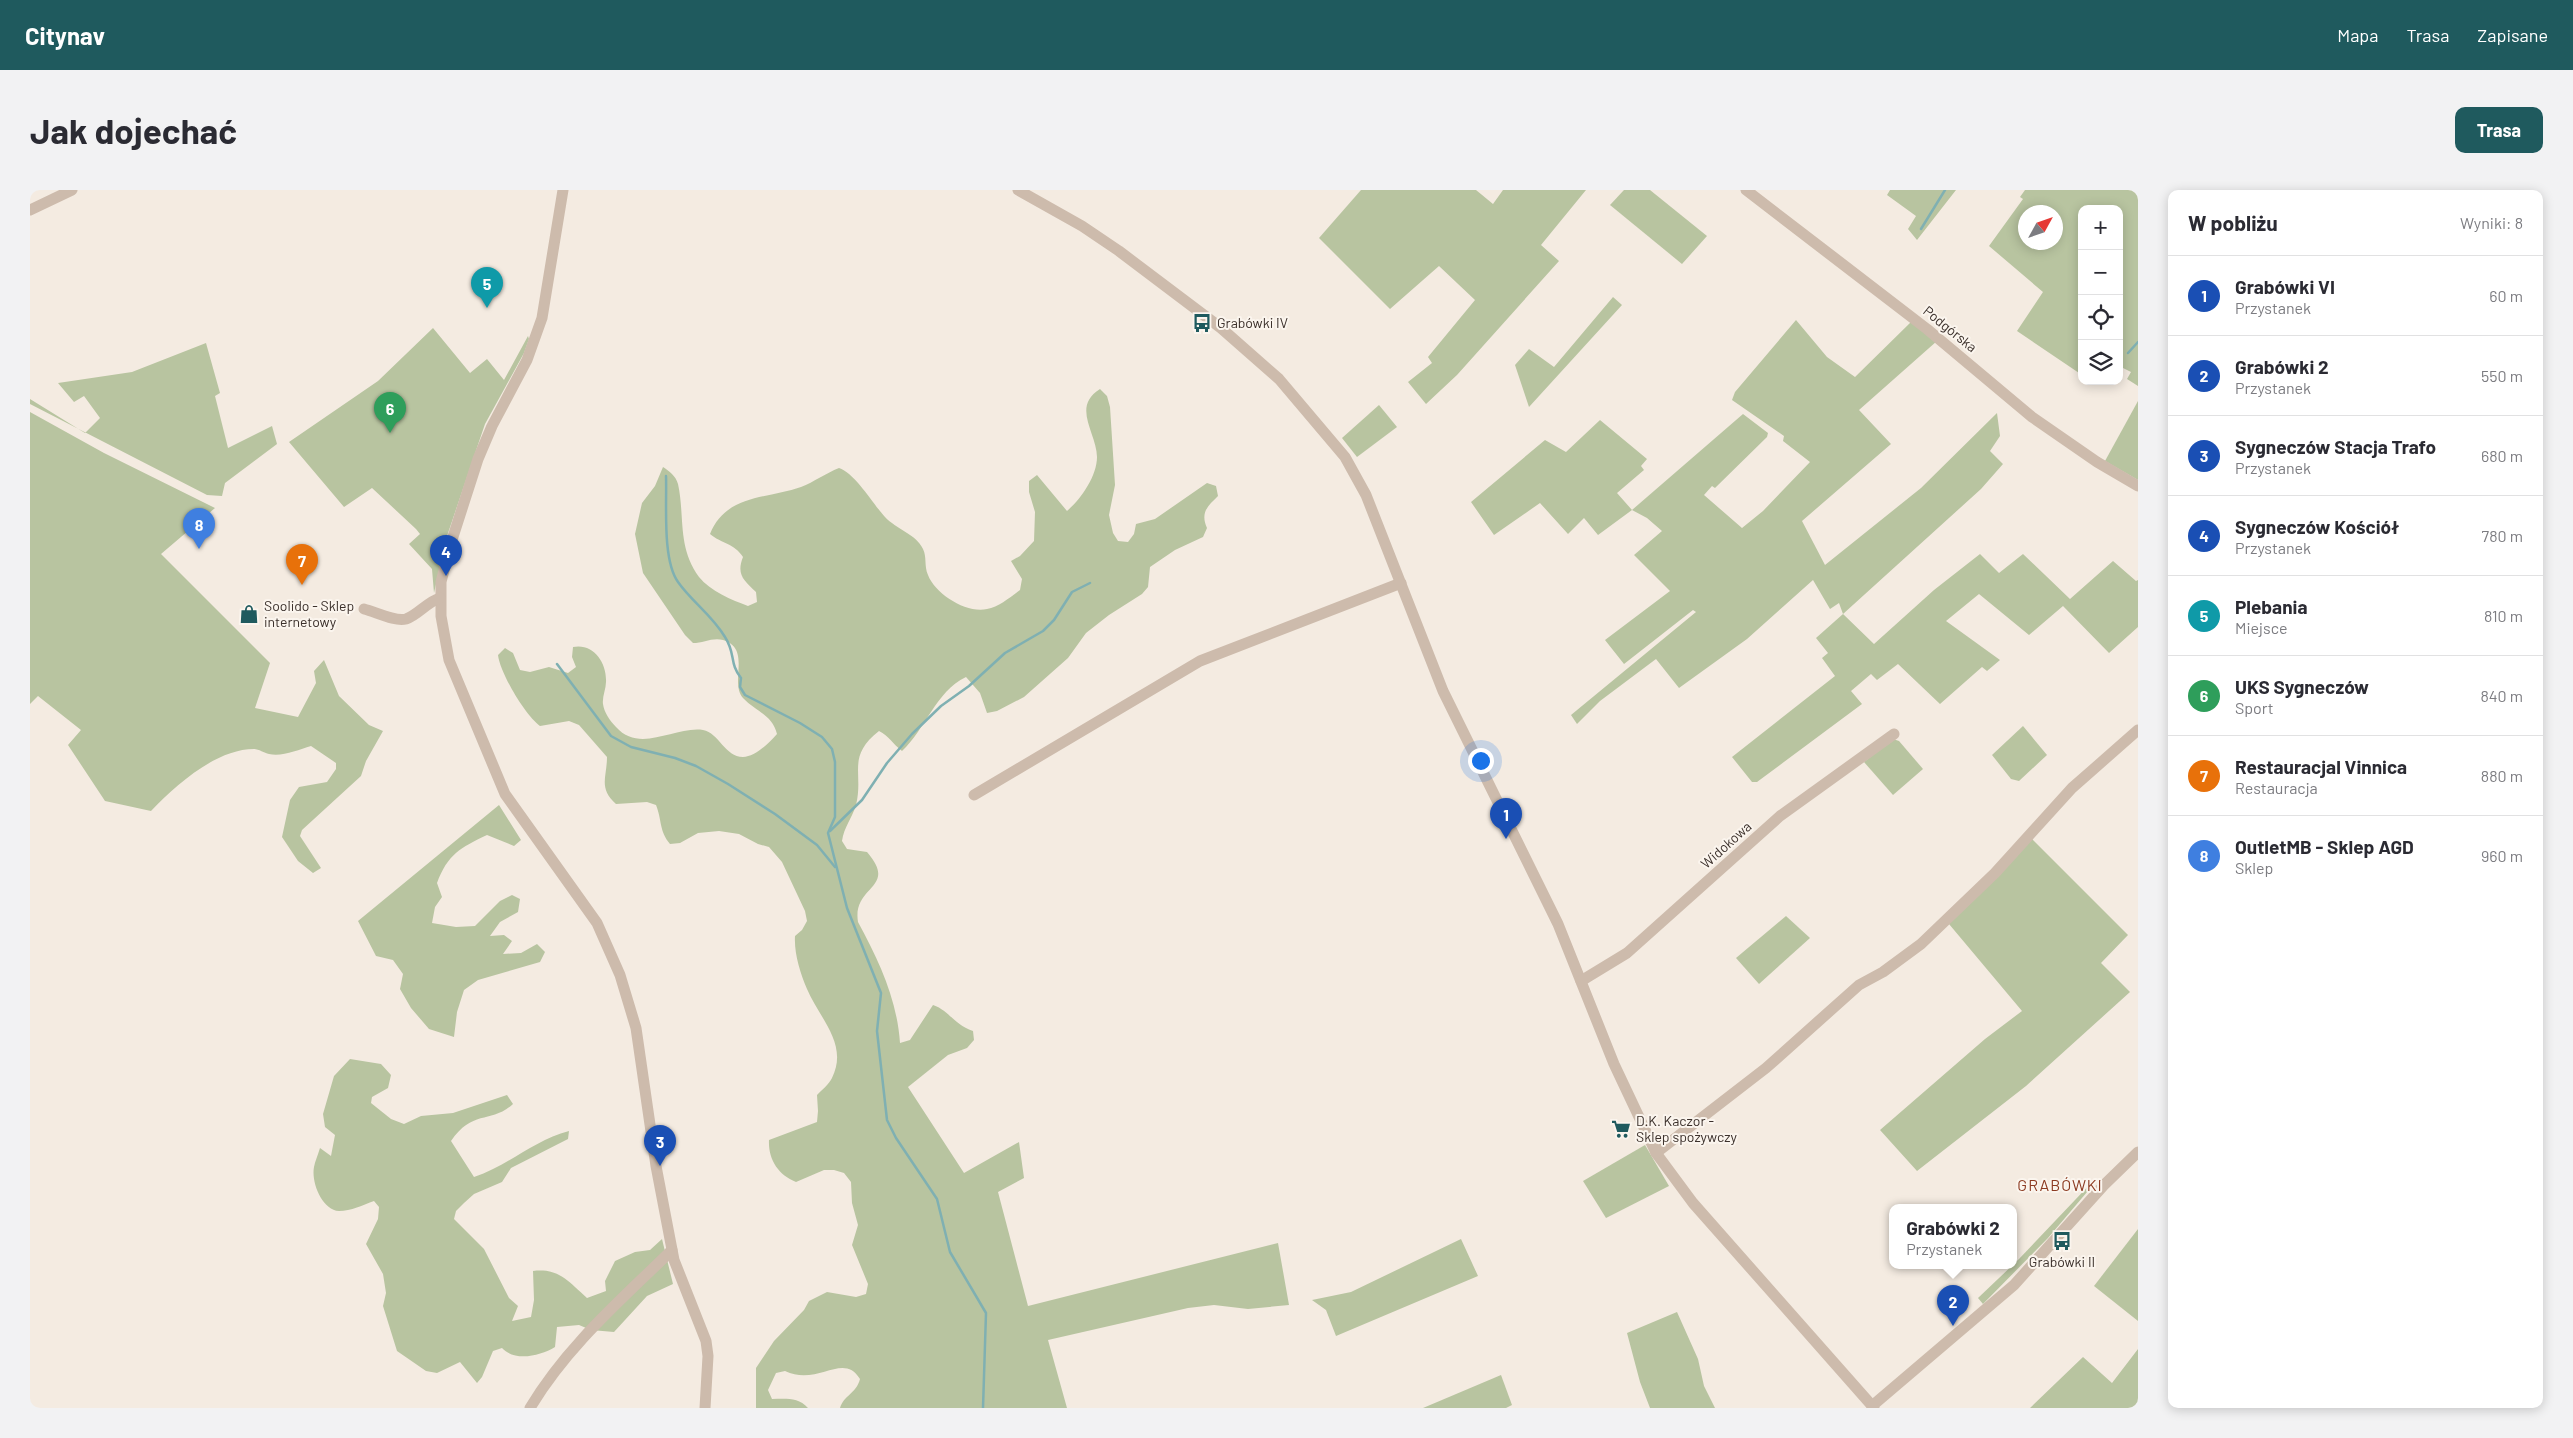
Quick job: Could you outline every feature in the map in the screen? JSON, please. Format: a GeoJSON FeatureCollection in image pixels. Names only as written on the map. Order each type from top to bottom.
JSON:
{"type":"FeatureCollection","features":[{"type":"Feature","properties":{"kind":"street"},"geometry":{"type":"LineString","coordinates":[[30,210],[72,190]]}},
{"type":"Feature","properties":{"kind":"street"},"geometry":{"type":"LineString","coordinates":[[563,190],[542,318],[527,360],[492,426],[478,459],[451,543],[440,598],[449,660],[501,786],[597,923],[620,975],[636,1028],[656,1166],[672,1250],[683,1286],[697,1314],[706,1341],[708,1356],[705,1408]]}},
{"type":"Feature","properties":{"kind":"street"},"geometry":{"type":"LineString","coordinates":[[1018,190],[1082,226],[1119,251],[1221,328],[1279,379],[1350,466],[1366,495],[1443,691],[1548,904],[1614,1064],[1656,1153],[1693,1203],[1873,1407],[2014,1285],[2104,1184],[2138,1152]]}},
{"type":"Feature","properties":{"kind":"street","name":"Podgórska"},"geometry":{"type":"LineString","coordinates":[[1746,190],[1928,329],[2032,417],[2097,462],[2138,486]]}},
{"type":"Feature","properties":{"kind":"street"},"geometry":{"type":"LineString","coordinates":[[974,795],[1200,661],[1401,583]]}},
{"type":"Feature","properties":{"kind":"street"},"geometry":{"type":"LineString","coordinates":[[364,609],[395,618],[406,618],[431,601],[440,598]]}},
{"type":"Feature","properties":{"kind":"street"},"geometry":{"type":"LineString","coordinates":[[1656,1153],[1766,1068],[1859,985],[1883,972],[1922,944],[1988,880],[2072,788],[2138,730]]}},
{"type":"Feature","properties":{"kind":"street","name":"Widokowa"},"geometry":{"type":"LineString","coordinates":[[1581,982],[1627,953],[1780,816],[1894,734]]}},
{"type":"Feature","properties":{"kind":"street"},"geometry":{"type":"LineString","coordinates":[[530,1408],[571,1350],[672,1250]]}},
{"type":"Feature","properties":{"kind":"green space"},"geometry":{"type":"Polygon","coordinates":[[[1361,190],[1476,190],[1493,204],[1503,190],[1586,190],[1541,245],[1559,261],[1457,375],[1426,404],[1408,382],[1432,363],[1428,357],[1475,300],[1439,266],[1390,309],[1319,238],[1361,190]]]}},
{"type":"Feature","properties":{"kind":"green space"},"geometry":{"type":"Polygon","coordinates":[[[1624,190],[1650,190],[1707,236],[1682,264],[1610,205],[1624,190]]]}},
{"type":"Feature","properties":{"kind":"green space"},"geometry":{"type":"Polygon","coordinates":[[[1890,190],[1956,190],[1917,240],[1908,229],[1916,216],[1887,195],[1890,190]]]}},
{"type":"Feature","properties":{"kind":"green space"},"geometry":{"type":"Polygon","coordinates":[[[2025,190],[2138,190],[2138,386],[2127,379],[2131,372],[2123,368],[2123,205],[2078,205],[2078,372],[2017,331],[2043,292],[1989,246],[2018,206],[2018,250],[2063,250],[2063,205],[2019,205],[2023,199],[2020,197],[2025,190]]]}},
{"type":"Feature","properties":{"kind":"green space"},"geometry":{"type":"Polygon","coordinates":[[[1613,297],[1622,305],[1529,407],[1515,365],[1529,349],[1554,367],[1613,297]]]}},
{"type":"Feature","properties":{"kind":"green space"},"geometry":{"type":"Polygon","coordinates":[[[1796,320],[1827,357],[1855,377],[1911,322],[1937,341],[1859,410],[1891,444],[1802,521],[1825,565],[1921,488],[1997,413],[2000,436],[1990,451],[2003,464],[1981,489],[1843,614],[1839,603],[1830,609],[1813,580],[1747,639],[1679,688],[1656,659],[1600,701],[1577,724],[1571,715],[1696,612],[1693,610],[1624,664],[1605,640],[1670,591],[1634,555],[1662,531],[1647,518],[1632,510],[1743,414],[1768,433],[1767,437],[1715,488],[1712,486],[1704,495],[1742,528],[1763,511],[1810,462],[1783,441],[1784,436],[1732,400],[1735,392],[1796,320]]]}},
{"type":"Feature","properties":{"kind":"green space"},"geometry":{"type":"Polygon","coordinates":[[[433,328],[470,373],[487,359],[504,380],[528,336],[529,339],[524,353],[485,424],[446,539],[434,593],[432,569],[409,544],[420,534],[416,529],[372,488],[344,507],[289,442],[378,381],[433,328]]]}},
{"type":"Feature","properties":{"kind":"green space"},"geometry":{"type":"Polygon","coordinates":[[[206,343],[220,393],[215,396],[228,448],[272,426],[277,444],[225,483],[222,496],[207,495],[85,433],[100,418],[84,396],[74,402],[58,383],[132,372],[206,343]]]}},
{"type":"Feature","properties":{"kind":"green space"},"geometry":{"type":"Polygon","coordinates":[[[1100,389],[1107,396],[1110,407],[1115,485],[1109,515],[1113,533],[1118,541],[1128,542],[1134,534],[1136,524],[1155,519],[1207,483],[1216,486],[1218,496],[1206,510],[1204,518],[1207,528],[1203,537],[1175,550],[1150,567],[1148,587],[1142,594],[1109,615],[1086,633],[1068,658],[1024,697],[997,711],[987,713],[980,693],[966,677],[955,684],[938,701],[918,732],[902,751],[886,735],[879,731],[869,740],[859,757],[856,805],[844,831],[842,841],[847,849],[867,852],[876,864],[878,873],[877,881],[861,901],[858,910],[858,922],[886,981],[895,1011],[900,1043],[910,1040],[933,1005],[944,1011],[961,1025],[973,1031],[974,1040],[967,1048],[948,1055],[908,1087],[964,1173],[1019,1142],[1024,1178],[998,1192],[1028,1306],[1278,1243],[1289,1305],[1248,1309],[1214,1305],[1188,1308],[1048,1340],[1067,1408],[840,1408],[844,1400],[856,1388],[860,1379],[853,1371],[846,1368],[838,1368],[808,1375],[797,1375],[785,1371],[776,1373],[768,1390],[772,1399],[796,1400],[808,1408],[756,1408],[756,1368],[774,1341],[804,1310],[809,1301],[827,1292],[856,1297],[866,1294],[868,1284],[852,1245],[858,1225],[852,1203],[851,1182],[844,1173],[824,1170],[796,1182],[779,1171],[770,1154],[769,1140],[817,1122],[817,1095],[831,1080],[836,1066],[837,1054],[835,1043],[807,989],[797,956],[795,936],[802,930],[807,921],[805,911],[782,862],[769,847],[758,844],[739,834],[719,831],[698,833],[680,843],[670,844],[662,830],[656,805],[647,802],[616,804],[610,798],[605,787],[607,757],[579,725],[569,721],[540,726],[534,721],[508,682],[498,655],[505,648],[513,653],[520,670],[530,672],[549,667],[568,673],[576,667],[572,657],[573,647],[587,648],[597,656],[604,668],[606,682],[603,701],[606,713],[614,725],[625,735],[647,739],[692,730],[703,730],[713,735],[731,753],[743,757],[752,755],[777,734],[771,722],[748,703],[739,691],[738,658],[732,644],[719,639],[693,643],[685,635],[643,573],[635,534],[642,503],[655,486],[663,467],[674,476],[678,484],[685,543],[692,566],[709,587],[735,601],[748,606],[757,602],[756,592],[742,577],[740,568],[743,557],[732,546],[710,534],[717,521],[726,511],[737,505],[749,500],[801,487],[839,468],[857,482],[885,517],[916,539],[924,552],[928,575],[937,589],[961,605],[979,610],[987,609],[1000,604],[1020,590],[1022,579],[1011,561],[1020,556],[1034,541],[1035,512],[1029,492],[1029,481],[1037,475],[1067,511],[1083,494],[1091,479],[1097,457],[1086,412],[1087,404],[1100,389]]]}},
{"type":"Feature","properties":{"kind":"green space"},"geometry":{"type":"Polygon","coordinates":[[[30,399],[78,429],[30,404],[30,399]]]}},
{"type":"Feature","properties":{"kind":"green space"},"geometry":{"type":"Polygon","coordinates":[[[2138,401],[2138,480],[2105,461],[2138,401]]]}},
{"type":"Feature","properties":{"kind":"green space"},"geometry":{"type":"Polygon","coordinates":[[[1379,405],[1397,427],[1357,457],[1342,438],[1379,405]]]}},
{"type":"Feature","properties":{"kind":"green space"},"geometry":{"type":"Polygon","coordinates":[[[30,412],[104,453],[215,508],[161,554],[270,663],[255,708],[298,717],[316,683],[314,671],[324,660],[339,696],[369,725],[383,731],[366,761],[361,776],[302,830],[300,836],[321,868],[313,873],[298,861],[282,837],[290,800],[299,787],[327,782],[336,769],[336,763],[311,746],[279,755],[254,749],[225,755],[198,770],[172,790],[151,811],[105,801],[68,745],[81,730],[38,696],[30,704],[30,412]]]}},
{"type":"Feature","properties":{"kind":"green space"},"geometry":{"type":"Polygon","coordinates":[[[1600,420],[1647,459],[1641,466],[1644,470],[1617,493],[1632,510],[1598,535],[1584,518],[1568,534],[1540,503],[1494,535],[1471,502],[1545,440],[1566,452],[1600,420]]]}},
{"type":"Feature","properties":{"kind":"green space"},"geometry":{"type":"Polygon","coordinates":[[[1980,554],[1999,573],[2023,554],[2070,599],[2113,561],[2136,581],[2138,580],[2138,627],[2109,653],[2063,606],[2029,635],[1979,594],[1946,621],[2000,660],[1987,671],[1982,667],[1940,704],[1898,664],[1877,680],[1871,674],[1851,691],[1862,704],[1757,782],[1752,782],[1732,757],[1835,676],[1822,658],[1828,653],[1816,638],[1843,614],[1874,644],[1934,590],[1980,554]]]}},
{"type":"Feature","properties":{"kind":"green space"},"geometry":{"type":"Polygon","coordinates":[[[2023,726],[2047,755],[2019,781],[2011,779],[1992,755],[2023,726]]]}},
{"type":"Feature","properties":{"kind":"green space"},"geometry":{"type":"Polygon","coordinates":[[[1893,739],[1899,741],[1923,769],[1893,795],[1864,762],[1893,739]]]}},
{"type":"Feature","properties":{"kind":"green space"},"geometry":{"type":"Polygon","coordinates":[[[499,805],[521,840],[514,846],[487,835],[456,853],[446,865],[437,883],[442,897],[435,907],[432,923],[456,927],[475,926],[500,901],[512,895],[520,899],[518,912],[500,922],[490,936],[504,935],[512,941],[503,954],[521,953],[537,944],[545,952],[540,962],[478,980],[464,990],[457,1012],[454,1037],[429,1029],[411,1008],[400,989],[403,974],[393,960],[376,956],[358,921],[499,805]]]}},
{"type":"Feature","properties":{"kind":"green space"},"geometry":{"type":"Polygon","coordinates":[[[2031,838],[2128,935],[2101,963],[2130,992],[2026,1086],[1917,1171],[1880,1130],[1985,1039],[2022,1011],[1949,924],[2031,838]]]}},
{"type":"Feature","properties":{"kind":"green space"},"geometry":{"type":"Polygon","coordinates":[[[1786,916],[1810,938],[1759,984],[1736,958],[1786,916]]]}},
{"type":"Feature","properties":{"kind":"green space"},"geometry":{"type":"Polygon","coordinates":[[[350,1059],[381,1064],[391,1075],[388,1088],[372,1097],[371,1103],[391,1119],[404,1124],[421,1116],[453,1113],[507,1095],[513,1104],[497,1114],[467,1125],[451,1141],[474,1177],[544,1140],[569,1131],[568,1139],[511,1168],[502,1182],[474,1194],[456,1211],[454,1219],[484,1249],[509,1298],[518,1306],[512,1321],[531,1317],[534,1300],[533,1271],[550,1272],[563,1277],[587,1298],[606,1291],[605,1281],[615,1261],[635,1252],[650,1250],[662,1239],[673,1284],[647,1296],[614,1332],[591,1330],[579,1325],[557,1327],[555,1347],[542,1353],[521,1356],[514,1355],[502,1348],[493,1351],[482,1377],[477,1383],[460,1362],[437,1373],[426,1371],[397,1351],[383,1306],[386,1293],[383,1274],[366,1244],[378,1219],[379,1207],[374,1201],[348,1210],[339,1211],[333,1209],[323,1201],[314,1180],[314,1167],[320,1148],[331,1156],[335,1135],[325,1127],[323,1114],[334,1076],[350,1059]]]}},
{"type":"Feature","properties":{"kind":"green space"},"geometry":{"type":"Polygon","coordinates":[[[1645,1145],[1669,1186],[1606,1218],[1583,1181],[1645,1145]]]}},
{"type":"Feature","properties":{"kind":"green space"},"geometry":{"type":"Polygon","coordinates":[[[2094,1180],[2096,1182],[2048,1238],[1983,1304],[1978,1298],[2008,1269],[2017,1269],[2017,1261],[2094,1180]]]}},
{"type":"Feature","properties":{"kind":"green space"},"geometry":{"type":"Polygon","coordinates":[[[2138,1229],[2138,1321],[2094,1286],[2138,1229]]]}},
{"type":"Feature","properties":{"kind":"green space"},"geometry":{"type":"Polygon","coordinates":[[[1461,1239],[1478,1276],[1336,1336],[1326,1310],[1312,1300],[1351,1292],[1461,1239]]]}},
{"type":"Feature","properties":{"kind":"green space"},"geometry":{"type":"Polygon","coordinates":[[[1677,1312],[1698,1359],[1704,1386],[1715,1408],[1650,1408],[1640,1382],[1627,1333],[1677,1312]]]}},
{"type":"Feature","properties":{"kind":"green space"},"geometry":{"type":"Polygon","coordinates":[[[2138,1349],[2138,1408],[2030,1408],[2083,1357],[2112,1383],[2138,1349]]]}},
{"type":"Feature","properties":{"kind":"green space"},"geometry":{"type":"Polygon","coordinates":[[[1501,1375],[1512,1405],[1506,1408],[1423,1408],[1501,1375]]]}},
{"type":"Feature","properties":{"kind":"waterway"},"geometry":{"type":"LineString","coordinates":[[1921,229],[1945,190]]}},
{"type":"Feature","properties":{"kind":"waterway"},"geometry":{"type":"LineString","coordinates":[[2128,353],[2138,342]]}},
{"type":"Feature","properties":{"kind":"waterway"},"geometry":{"type":"LineString","coordinates":[[666,476],[667,546],[673,572],[678,582],[725,637],[735,668],[741,678],[740,687],[745,695],[800,723],[822,737],[832,749],[835,762],[835,817],[828,833],[847,908],[881,993],[877,1031],[887,1120],[896,1138],[937,1199],[950,1252],[986,1313],[983,1408]]}},
{"type":"Feature","properties":{"kind":"waterway"},"geometry":{"type":"LineString","coordinates":[[830,831],[862,800],[887,763],[912,734],[941,706],[969,686],[1005,653],[1043,631],[1054,620],[1072,592],[1090,583]]}},
{"type":"Feature","properties":{"kind":"waterway"},"geometry":{"type":"LineString","coordinates":[[557,664],[611,736],[631,747],[675,758],[696,766],[728,784],[775,814],[817,845],[835,867]]}},
{"type":"Feature","properties":{"kind":"place","name":"Plebania"},"geometry":{"type":"Point","coordinates":[487,308]}},
{"type":"Feature","properties":{"kind":"place","name":"Grabówki IV"},"geometry":{"type":"Point","coordinates":[1202,323]}},
{"type":"Feature","properties":{"kind":"place","name":"UKS Sygneczów"},"geometry":{"type":"Point","coordinates":[390,433]}},
{"type":"Feature","properties":{"kind":"place","name":"OutletMB - Sklep AGD"},"geometry":{"type":"Point","coordinates":[199,549]}},
{"type":"Feature","properties":{"kind":"place","name":"Sygneczów Kościół"},"geometry":{"type":"Point","coordinates":[446,576]}},
{"type":"Feature","properties":{"kind":"place","name":"Restauracjal Vinnica"},"geometry":{"type":"Point","coordinates":[302,585]}},
{"type":"Feature","properties":{"kind":"place","name":"Soolido - Sklep internetowy"},"geometry":{"type":"Point","coordinates":[249,614]}},
{"type":"Feature","properties":{"kind":"place","name":"Grabówki VI"},"geometry":{"type":"Point","coordinates":[1506,839]}},
{"type":"Feature","properties":{"kind":"place","name":"D.K. Kaczor - Sklep spożywczy"},"geometry":{"type":"Point","coordinates":[1621,1129]}},
{"type":"Feature","properties":{"kind":"place","name":"Sygneczów Stacja Trafo"},"geometry":{"type":"Point","coordinates":[660,1166]}},
{"type":"Feature","properties":{"kind":"place","name":"Grabówki II"},"geometry":{"type":"Point","coordinates":[2062,1241]}},
{"type":"Feature","properties":{"kind":"place","name":"Grabówki 2"},"geometry":{"type":"Point","coordinates":[1953,1326]}},
{"type":"Feature","properties":{"kind":"district","name":"GRABÓWKI"},"geometry":{"type":"Point","coordinates":[2060,1185]}}]}
